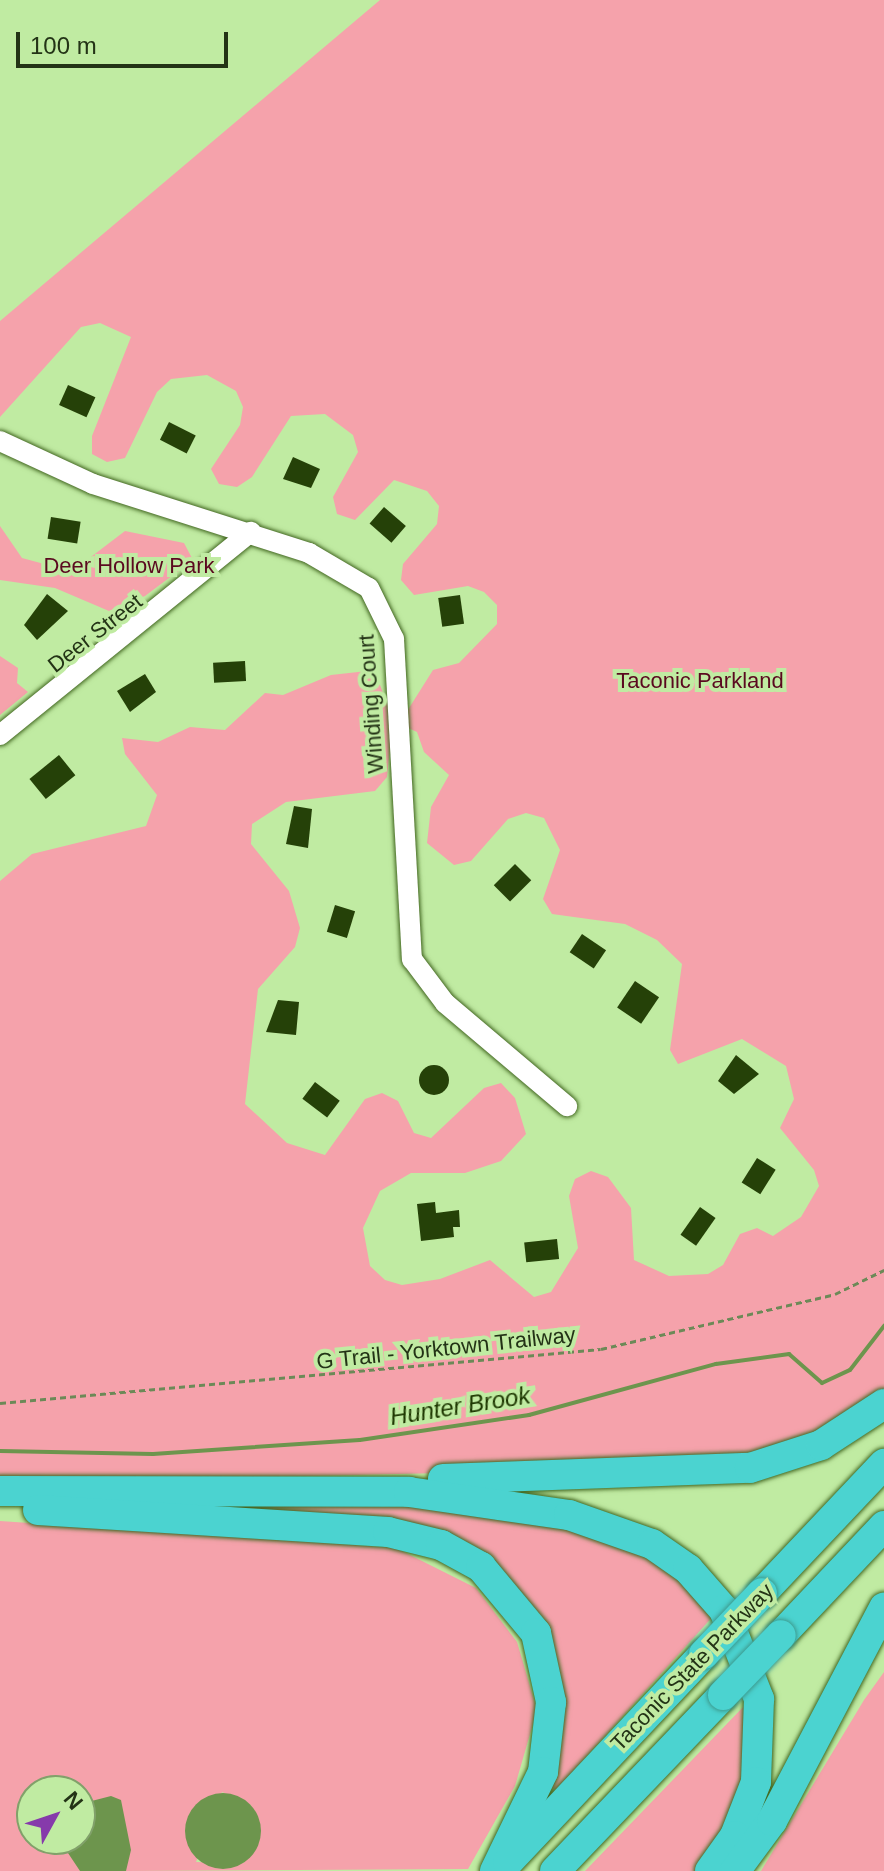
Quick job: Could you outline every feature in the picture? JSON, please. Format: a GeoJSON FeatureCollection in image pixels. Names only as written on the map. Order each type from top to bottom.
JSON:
{"type":"FeatureCollection","features":[{"type":"Feature","properties":{"kind":"highway"},"geometry":{"type":"LineString","coordinates":[[0,1491],[233,1488],[735,1470],[821,1445],[884,1404]]}},
{"type":"Feature","properties":{"kind":"highway","name":"Taconic State Parkway"},"geometry":{"type":"LineString","coordinates":[[498,1871],[884,1464]]}},
{"type":"Feature","properties":{"kind":"highway"},"geometry":{"type":"LineString","coordinates":[[233,1488],[409,1492],[511,1504],[624,1530],[688,1569],[737,1632],[762,1712],[747,1810],[710,1871]]}},
{"type":"Feature","properties":{"kind":"highway"},"geometry":{"type":"LineString","coordinates":[[0,1506],[388,1532],[441,1545],[481,1567],[536,1633],[551,1702],[543,1772],[498,1871]]}},
{"type":"Feature","properties":{"kind":"highway","name":"Taconic State Parkway"},"geometry":{"type":"LineString","coordinates":[[555,1871],[884,1526]]}},
{"type":"Feature","properties":{"kind":"highway"},"geometry":{"type":"LineString","coordinates":[[735,1871],[772,1821],[884,1608]]}},
{"type":"Feature","properties":{"kind":"street","name":"Winding Court"},"geometry":{"type":"LineString","coordinates":[[0,441],[93,484],[251,532],[351,573],[379,600],[394,639],[412,959],[445,1003],[567,1106]]}},
{"type":"Feature","properties":{"kind":"street","name":"Deer Street"},"geometry":{"type":"LineString","coordinates":[[0,735],[251,532]]}},
{"type":"Feature","properties":{"kind":"path","name":"G Trail - Yorktown Trailway"},"geometry":{"type":"LineString","coordinates":[[0,1403],[601,1349],[835,1294],[884,1270]]}},
{"type":"Feature","properties":{"kind":"green space","name":"Taconic Parkland"},"geometry":{"type":"Polygon","coordinates":[[[380,0],[884,0],[884,1395],[793,1450],[669,1468],[0,1483],[0,881],[32,854],[146,826],[157,795],[125,754],[122,738],[158,742],[190,727],[225,730],[265,693],[283,695],[331,675],[367,671],[380,685],[393,719],[387,777],[375,791],[286,802],[252,824],[251,844],[289,891],[300,928],[295,947],[258,989],[245,1104],[287,1143],[325,1155],[365,1099],[382,1093],[398,1101],[414,1133],[431,1138],[484,1088],[501,1083],[515,1098],[526,1134],[501,1161],[465,1173],[411,1173],[380,1191],[363,1228],[370,1266],[385,1280],[402,1285],[440,1279],[490,1260],[534,1297],[551,1292],[578,1248],[569,1196],[575,1179],[591,1171],[608,1177],[631,1208],[634,1260],[669,1276],[708,1274],[723,1265],[740,1234],[757,1228],[773,1236],[801,1217],[819,1186],[814,1170],[780,1128],[794,1099],[786,1066],[742,1039],[678,1064],[670,1050],[682,964],[657,940],[625,924],[552,914],[543,899],[560,850],[544,818],[526,813],[508,819],[471,861],[454,865],[427,843],[431,807],[449,775],[424,752],[417,732],[399,724],[433,670],[459,663],[497,624],[497,605],[484,592],[468,586],[414,595],[401,580],[403,564],[437,524],[439,506],[427,491],[394,480],[355,520],[337,514],[333,497],[358,452],[353,435],[325,414],[291,416],[252,477],[237,487],[219,484],[211,469],[240,425],[243,407],[236,391],[207,375],[171,379],[157,392],[125,458],[107,462],[92,454],[92,436],[131,337],[100,323],[81,327],[0,417],[0,321],[380,0]]]}},
{"type":"Feature","properties":{"kind":"green space","name":"Deer Hollow Park"},"geometry":{"type":"Polygon","coordinates":[[[0,526],[22,558],[59,568],[79,566],[125,531],[184,543],[193,560],[145,596],[109,611],[55,588],[0,580],[0,526]]]}},
{"type":"Feature","properties":{"kind":"green space"},"geometry":{"type":"Polygon","coordinates":[[[0,656],[18,668],[17,683],[28,692],[0,715],[0,656]]]}},
{"type":"Feature","properties":{"kind":"green space"},"geometry":{"type":"Polygon","coordinates":[[[347,1500],[474,1511],[608,1536],[689,1579],[716,1613],[557,1789],[549,1788],[553,1651],[490,1566],[147,1503],[347,1500]]]}},
{"type":"Feature","properties":{"kind":"green space"},"geometry":{"type":"Polygon","coordinates":[[[0,1521],[396,1548],[476,1588],[517,1642],[537,1710],[515,1786],[468,1869],[125,1871],[121,1800],[96,1802],[96,1775],[16,1775],[16,1855],[73,1855],[80,1871],[0,1871],[0,1521]],[[222,1792],[196,1862],[244,1863],[251,1805],[222,1792]]]}},
{"type":"Feature","properties":{"kind":"green space"},"geometry":{"type":"Polygon","coordinates":[[[884,1672],[884,1871],[761,1871],[864,1700],[884,1672]]]}},
{"type":"Feature","properties":{"kind":"green space"},"geometry":{"type":"Polygon","coordinates":[[[747,1703],[756,1720],[726,1839],[700,1871],[585,1871],[747,1703]]]}},
{"type":"Feature","properties":{"kind":"shaded area"},"geometry":{"type":"Polygon","coordinates":[[[223,1793],[238,1796],[250,1804],[258,1816],[261,1831],[258,1846],[250,1858],[238,1866],[223,1869],[208,1866],[196,1858],[188,1846],[185,1831],[188,1816],[196,1804],[208,1796],[223,1793]]]}},
{"type":"Feature","properties":{"kind":"shaded area"},"geometry":{"type":"Polygon","coordinates":[[[111,1796],[121,1800],[131,1850],[126,1871],[80,1871],[69,1855],[96,1855],[96,1800],[111,1796]]]}},
{"type":"Feature","properties":{"kind":"building"},"geometry":{"type":"Polygon","coordinates":[[[68,385],[95,397],[86,417],[59,405],[68,385]]]}},
{"type":"Feature","properties":{"kind":"building"},"geometry":{"type":"Polygon","coordinates":[[[169,422],[196,436],[187,453],[160,440],[169,422]]]}},
{"type":"Feature","properties":{"kind":"building"},"geometry":{"type":"Polygon","coordinates":[[[293,457],[320,469],[311,488],[283,479],[293,457]]]}},
{"type":"Feature","properties":{"kind":"building"},"geometry":{"type":"Polygon","coordinates":[[[384,507],[406,526],[391,543],[370,524],[384,507]]]}},
{"type":"Feature","properties":{"kind":"building"},"geometry":{"type":"Polygon","coordinates":[[[51,517],[81,522],[77,543],[48,539],[51,517]]]}},
{"type":"Feature","properties":{"kind":"building"},"geometry":{"type":"Polygon","coordinates":[[[47,594],[68,611],[37,640],[24,625],[47,594]]]}},
{"type":"Feature","properties":{"kind":"building"},"geometry":{"type":"Polygon","coordinates":[[[460,595],[464,624],[442,627],[438,598],[460,595]]]}},
{"type":"Feature","properties":{"kind":"building"},"geometry":{"type":"Polygon","coordinates":[[[245,661],[246,681],[214,683],[213,663],[245,661]]]}},
{"type":"Feature","properties":{"kind":"building"},"geometry":{"type":"Polygon","coordinates":[[[145,674],[156,692],[130,712],[117,691],[145,674]]]}},
{"type":"Feature","properties":{"kind":"building"},"geometry":{"type":"Polygon","coordinates":[[[59,755],[75,775],[46,799],[29,779],[59,755]]]}},
{"type":"Feature","properties":{"kind":"building"},"geometry":{"type":"Polygon","coordinates":[[[294,806],[312,809],[308,848],[286,844],[294,806]]]}},
{"type":"Feature","properties":{"kind":"building"},"geometry":{"type":"Polygon","coordinates":[[[515,864],[531,880],[510,901],[494,885],[515,864]]]}},
{"type":"Feature","properties":{"kind":"building"},"geometry":{"type":"Polygon","coordinates":[[[335,905],[355,911],[347,938],[327,932],[335,905]]]}},
{"type":"Feature","properties":{"kind":"building"},"geometry":{"type":"Polygon","coordinates":[[[582,934],[606,950],[594,968],[570,952],[582,934]]]}},
{"type":"Feature","properties":{"kind":"building"},"geometry":{"type":"Polygon","coordinates":[[[635,981],[659,997],[641,1024],[617,1008],[635,981]]]}},
{"type":"Feature","properties":{"kind":"building"},"geometry":{"type":"Polygon","coordinates":[[[278,1000],[299,1002],[296,1035],[266,1032],[278,1000]]]}},
{"type":"Feature","properties":{"kind":"building"},"geometry":{"type":"Polygon","coordinates":[[[736,1055],[759,1074],[734,1094],[718,1081],[736,1055]]]}},
{"type":"Feature","properties":{"kind":"building"},"geometry":{"type":"Polygon","coordinates":[[[434,1065],[440,1066],[448,1074],[448,1086],[440,1094],[434,1095],[428,1094],[420,1086],[419,1080],[420,1074],[428,1066],[434,1065]]]}},
{"type":"Feature","properties":{"kind":"building"},"geometry":{"type":"Polygon","coordinates":[[[315,1082],[340,1101],[327,1117],[302,1099],[315,1082]]]}},
{"type":"Feature","properties":{"kind":"building"},"geometry":{"type":"Polygon","coordinates":[[[757,1158],[776,1170],[760,1194],[742,1183],[757,1158]]]}},
{"type":"Feature","properties":{"kind":"building"},"geometry":{"type":"Polygon","coordinates":[[[435,1202],[436,1213],[459,1210],[460,1227],[453,1227],[454,1237],[421,1241],[417,1204],[435,1202]]]}},
{"type":"Feature","properties":{"kind":"building"},"geometry":{"type":"Polygon","coordinates":[[[700,1207],[716,1218],[696,1246],[680,1235],[700,1207]]]}},
{"type":"Feature","properties":{"kind":"building"},"geometry":{"type":"Polygon","coordinates":[[[557,1239],[559,1259],[526,1262],[524,1242],[557,1239]]]}},
{"type":"Feature","properties":{"kind":"waterway","name":"Hunter Brook"},"geometry":{"type":"LineString","coordinates":[[0,1451],[153,1454],[360,1440],[529,1415],[716,1364],[789,1354],[822,1383],[850,1370],[884,1326]]}}]}
